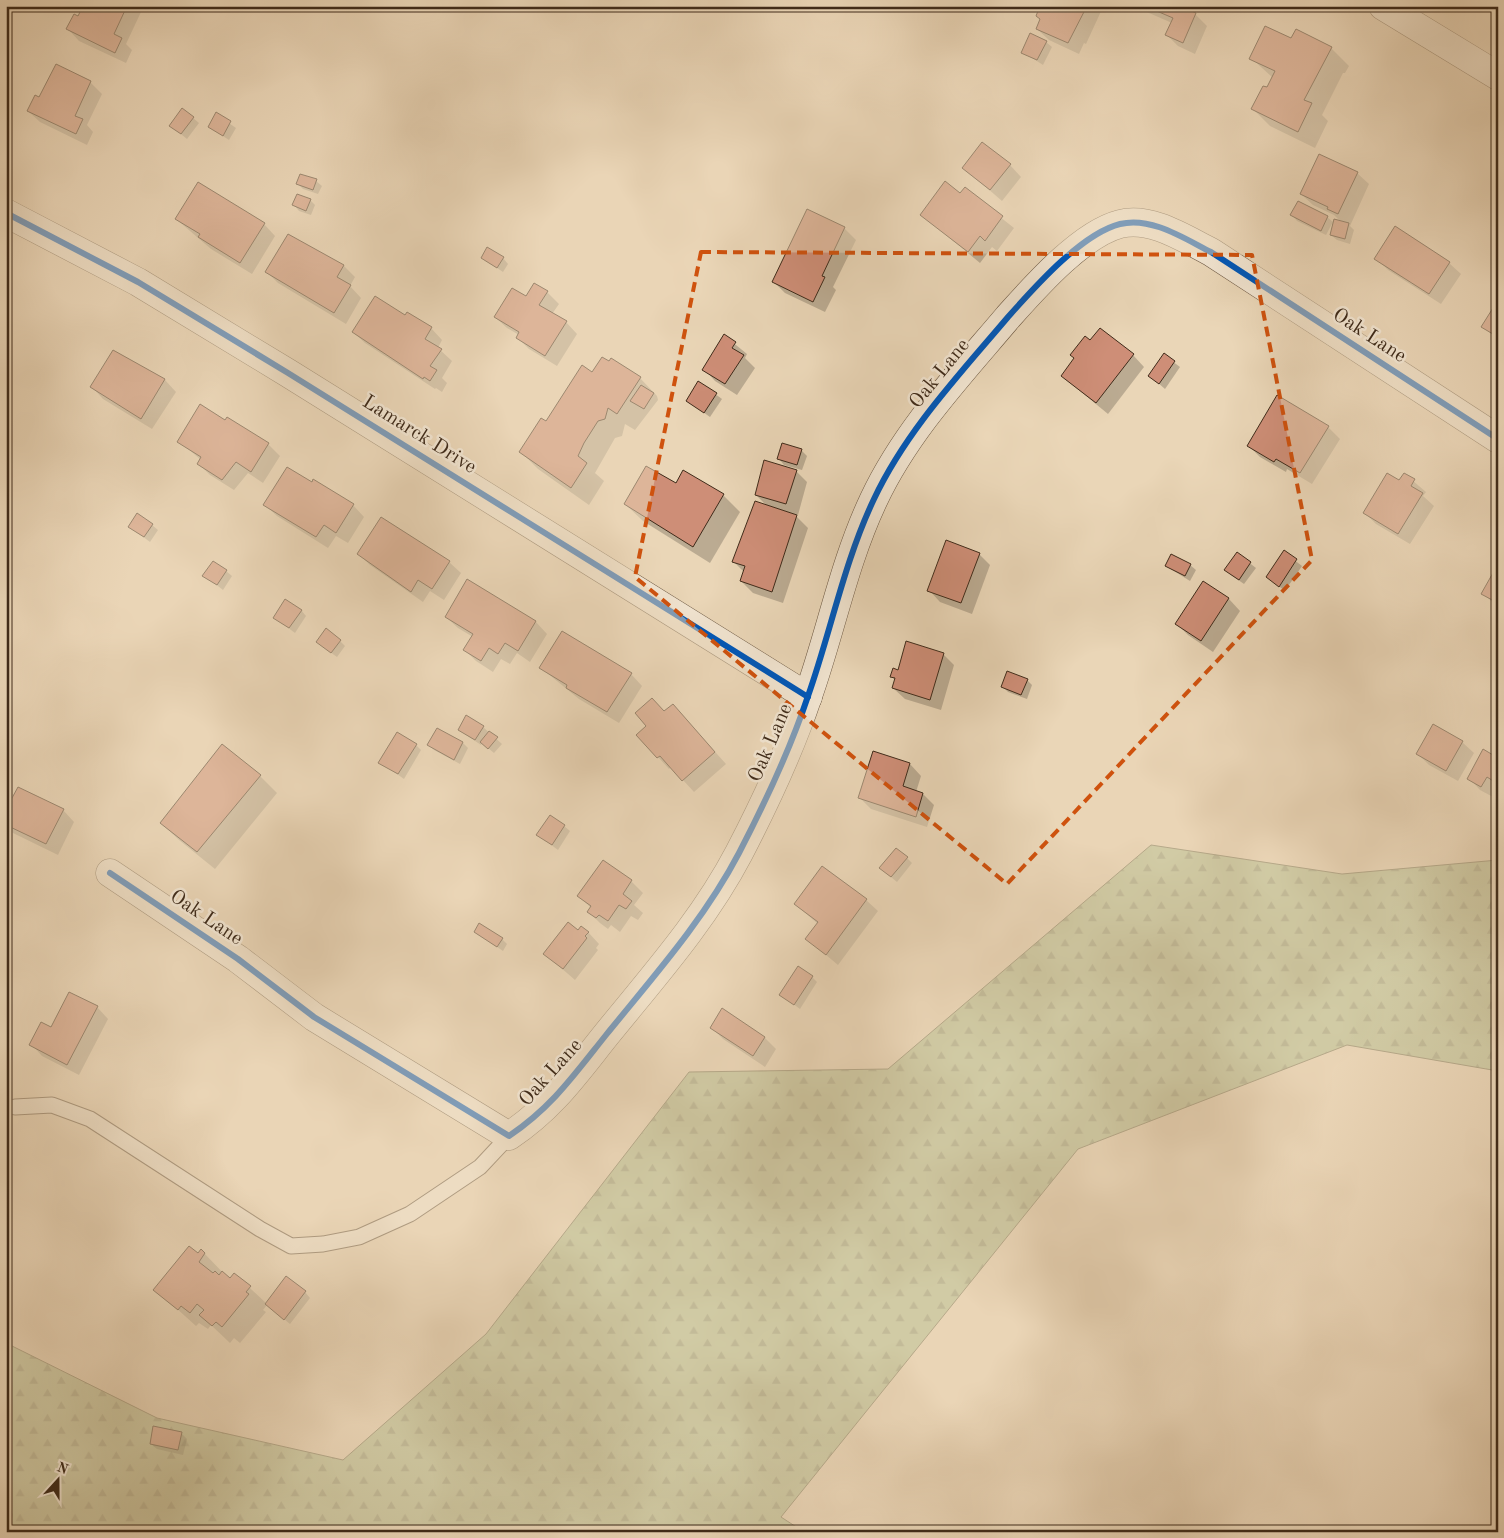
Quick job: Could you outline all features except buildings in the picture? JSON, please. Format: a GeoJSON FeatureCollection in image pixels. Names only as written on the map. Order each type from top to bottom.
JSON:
{"type":"FeatureCollection","features":[{"type":"Feature","properties":{"kind":"street"},"geometry":{"type":"LineString","coordinates":[[1383,6],[1498,76]]}},
{"type":"Feature","properties":{"kind":"street","name":"Lamarck Drive"},"geometry":{"type":"LineString","coordinates":[[6,213],[138,282],[280,368],[808,697]]}},
{"type":"Feature","properties":{"kind":"street","name":"Oak Lane"},"geometry":{"type":"LineString","coordinates":[[110,873],[238,959],[314,1016],[509,1136],[535,1119],[570,1082],[604,1037],[660,970],[704,911],[738,854],[777,773],[808,697],[850,562],[870,510],[886,475],[908,439],[996,331],[1053,269],[1086,242],[1120,224],[1142,223],[1170,232],[1211,252],[1498,439]]}},
{"type":"Feature","properties":{"kind":"lane"},"geometry":{"type":"LineString","coordinates":[[15,1107],[52,1105],[90,1119],[260,1229],[291,1246],[323,1244],[359,1237],[410,1214],[480,1167],[509,1136]]}},
{"type":"Feature","properties":{"kind":"highlighted area"},"geometry":{"type":"Polygon","coordinates":[[[701,252],[1252,255],[1312,560],[1007,884],[635,577],[701,252]]]}},
{"type":"Feature","properties":{"kind":"green space"},"geometry":{"type":"Polygon","coordinates":[[[1151,845],[1342,874],[1498,860],[1498,1071],[1347,1045],[1078,1149],[781,1517],[804,1532],[6,1532],[6,1343],[157,1418],[343,1460],[486,1334],[689,1072],[888,1069],[1151,845]]]}},
{"type":"Feature","properties":{"kind":"cycle path"},"geometry":{"type":"LineString","coordinates":[[6,213],[138,282],[288,373],[808,697]]}},
{"type":"Feature","properties":{"kind":"cycle path"},"geometry":{"type":"LineString","coordinates":[[110,873],[238,959],[314,1017],[509,1136],[538,1114],[573,1077],[677,947],[710,902],[739,853],[785,756],[808,696],[854,547],[863,523],[887,474],[918,427],[953,382],[1008,317],[1059,263],[1074,250],[1105,230],[1132,222],[1156,226],[1179,235],[1211,252],[1498,439]]}}]}
